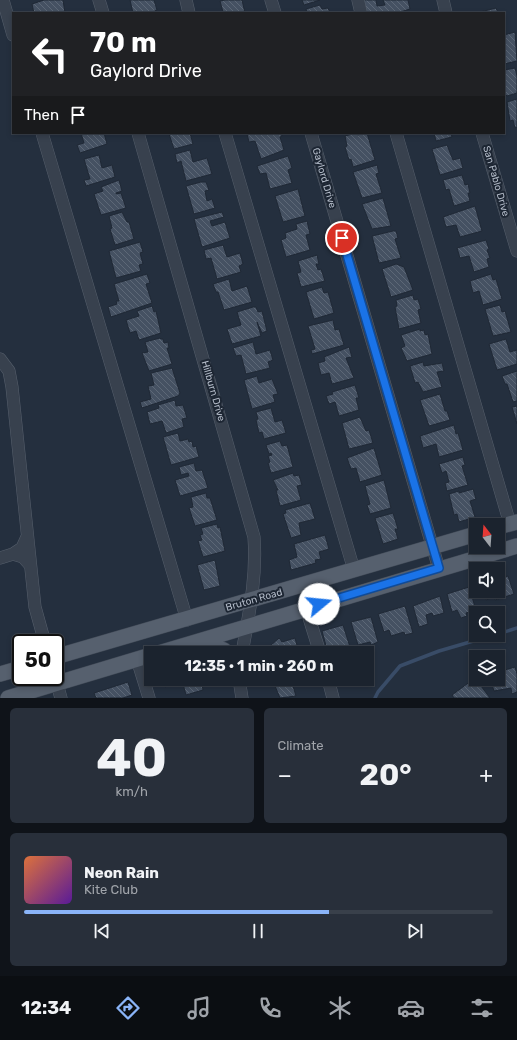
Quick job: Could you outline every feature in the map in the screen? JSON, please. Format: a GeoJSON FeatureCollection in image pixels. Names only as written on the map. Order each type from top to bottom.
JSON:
{"type":"FeatureCollection","features":[{"type":"Feature","properties":{"kind":"main road","name":"Bruton Road"},"geometry":{"type":"LineString","coordinates":[[64,654],[187,620],[469,536]]}},
{"type":"Feature","properties":{"kind":"main road"},"geometry":{"type":"LineString","coordinates":[[182,646],[248,625],[517,546]]}},
{"type":"Feature","properties":{"kind":"main road"},"geometry":{"type":"LineString","coordinates":[[199,641],[213,646]]}},
{"type":"Feature","properties":{"kind":"main road"},"geometry":{"type":"LineString","coordinates":[[64,678],[144,657]]}},
{"type":"Feature","properties":{"kind":"main road"},"geometry":{"type":"LineString","coordinates":[[0,674],[12,671]]}},
{"type":"Feature","properties":{"kind":"main road"},"geometry":{"type":"LineString","coordinates":[[8,698],[40,686]]}},
{"type":"Feature","properties":{"kind":"street"},"geometry":{"type":"LineString","coordinates":[[3,0],[12,32]]}},
{"type":"Feature","properties":{"kind":"street"},"geometry":{"type":"LineString","coordinates":[[99,0],[103,12]]}},
{"type":"Feature","properties":{"kind":"street"},"geometry":{"type":"LineString","coordinates":[[186,0],[189,12]]}},
{"type":"Feature","properties":{"kind":"street"},"geometry":{"type":"LineString","coordinates":[[271,0],[275,12]]}},
{"type":"Feature","properties":{"kind":"street"},"geometry":{"type":"LineString","coordinates":[[358,0],[361,12]]}},
{"type":"Feature","properties":{"kind":"street"},"geometry":{"type":"LineString","coordinates":[[443,0],[446,12]]}},
{"type":"Feature","properties":{"kind":"street"},"geometry":{"type":"LineString","coordinates":[[42,134],[187,620]]}},
{"type":"Feature","properties":{"kind":"street","name":"Hillburn Drive"},"geometry":{"type":"LineString","coordinates":[[138,134],[254,537],[256,561],[252,600],[244,646]]}},
{"type":"Feature","properties":{"kind":"street"},"geometry":{"type":"LineString","coordinates":[[225,134],[354,570]]}},
{"type":"Feature","properties":{"kind":"street","name":"Gaylord Drive"},"geometry":{"type":"LineString","coordinates":[[311,134],[439,568]]}},
{"type":"Feature","properties":{"kind":"street"},"geometry":{"type":"LineString","coordinates":[[396,134],[508,524]]}},
{"type":"Feature","properties":{"kind":"street","name":"San Pablo Drive"},"geometry":{"type":"LineString","coordinates":[[482,134],[517,251]]}},
{"type":"Feature","properties":{"kind":"street"},"geometry":{"type":"LineString","coordinates":[[0,359],[9,371],[12,387],[35,607],[42,634]]}},
{"type":"Feature","properties":{"kind":"street"},"geometry":{"type":"LineString","coordinates":[[0,558],[13,554],[22,548],[27,537]]}},
{"type":"Feature","properties":{"kind":"street"},"geometry":{"type":"LineString","coordinates":[[13,554],[23,557],[30,565]]}},
{"type":"Feature","properties":{"kind":"street"},"geometry":{"type":"LineString","coordinates":[[306,608],[318,646]]}},
{"type":"Feature","properties":{"kind":"street"},"geometry":{"type":"LineString","coordinates":[[58,686],[61,698]]}},
{"type":"Feature","properties":{"kind":"street"},"geometry":{"type":"LineString","coordinates":[[148,686],[149,698]]}},
{"type":"Feature","properties":{"kind":"street"},"geometry":{"type":"LineString","coordinates":[[240,686],[242,698]]}},
{"type":"Feature","properties":{"kind":"street"},"geometry":{"type":"LineString","coordinates":[[330,686],[333,698]]}},
{"type":"Feature","properties":{"kind":"building"},"geometry":{"type":"Polygon","coordinates":[[[44,0],[63,0],[65,12],[34,12],[32,4],[44,0]]]}},
{"type":"Feature","properties":{"kind":"building"},"geometry":{"type":"Polygon","coordinates":[[[130,0],[154,0],[157,10],[152,12],[133,12],[130,0]]]}},
{"type":"Feature","properties":{"kind":"building"},"geometry":{"type":"Polygon","coordinates":[[[242,0],[245,12],[223,12],[220,1],[242,0]]]}},
{"type":"Feature","properties":{"kind":"building"},"geometry":{"type":"Polygon","coordinates":[[[302,0],[320,0],[304,5],[302,0]]]}},
{"type":"Feature","properties":{"kind":"building"},"geometry":{"type":"Polygon","coordinates":[[[361,0],[376,0],[377,6],[385,5],[383,0],[408,0],[410,9],[400,12],[367,12],[361,0]]]}},
{"type":"Feature","properties":{"kind":"building"},"geometry":{"type":"Polygon","coordinates":[[[320,5],[322,9],[328,8],[330,12],[307,12],[306,9],[320,5]]]}},
{"type":"Feature","properties":{"kind":"building"},"geometry":{"type":"Polygon","coordinates":[[[496,8],[498,12],[480,12],[496,8]]]}},
{"type":"Feature","properties":{"kind":"building"},"geometry":{"type":"Polygon","coordinates":[[[515,32],[517,61],[505,64],[505,35],[515,32]]]}},
{"type":"Feature","properties":{"kind":"building"},"geometry":{"type":"Polygon","coordinates":[[[515,68],[517,76],[517,93],[507,96],[505,94],[505,70],[515,68]]]}},
{"type":"Feature","properties":{"kind":"building"},"geometry":{"type":"Polygon","coordinates":[[[517,99],[517,127],[515,128],[513,120],[510,121],[507,102],[517,99]]]}},
{"type":"Feature","properties":{"kind":"building"},"geometry":{"type":"Polygon","coordinates":[[[81,134],[104,134],[107,144],[80,153],[77,145],[84,143],[81,134]]]}},
{"type":"Feature","properties":{"kind":"building"},"geometry":{"type":"Polygon","coordinates":[[[169,134],[190,134],[193,144],[174,149],[169,134]]]}},
{"type":"Feature","properties":{"kind":"building"},"geometry":{"type":"Polygon","coordinates":[[[247,134],[281,134],[282,136],[280,137],[284,150],[261,159],[255,141],[249,142],[247,134]]]}},
{"type":"Feature","properties":{"kind":"building"},"geometry":{"type":"Polygon","coordinates":[[[352,134],[367,134],[375,160],[353,167],[345,147],[347,146],[345,136],[352,134]]]}},
{"type":"Feature","properties":{"kind":"building"},"geometry":{"type":"Polygon","coordinates":[[[434,134],[451,134],[452,137],[436,141],[434,134]]]}},
{"type":"Feature","properties":{"kind":"building"},"geometry":{"type":"Polygon","coordinates":[[[447,145],[453,160],[460,158],[463,168],[440,175],[432,149],[447,145]]]}},
{"type":"Feature","properties":{"kind":"building"},"geometry":{"type":"Polygon","coordinates":[[[190,150],[193,162],[207,158],[212,174],[186,181],[181,161],[177,163],[175,154],[190,150]]]}},
{"type":"Feature","properties":{"kind":"building"},"geometry":{"type":"Polygon","coordinates":[[[99,155],[102,168],[112,165],[115,177],[86,186],[84,180],[90,179],[84,159],[99,155]]]}},
{"type":"Feature","properties":{"kind":"building"},"geometry":{"type":"Polygon","coordinates":[[[288,156],[292,168],[288,170],[292,183],[270,189],[266,173],[260,174],[257,166],[288,156]]]}},
{"type":"Feature","properties":{"kind":"building"},"geometry":{"type":"Polygon","coordinates":[[[377,165],[379,173],[376,174],[382,193],[362,198],[353,172],[377,165]]]}},
{"type":"Feature","properties":{"kind":"building"},"geometry":{"type":"Polygon","coordinates":[[[462,175],[465,185],[468,184],[470,201],[454,206],[449,189],[446,190],[443,180],[462,175]]]}},
{"type":"Feature","properties":{"kind":"building"},"geometry":{"type":"Polygon","coordinates":[[[119,180],[122,191],[116,194],[121,193],[126,208],[101,215],[94,194],[103,191],[101,187],[119,180]]]}},
{"type":"Feature","properties":{"kind":"building"},"geometry":{"type":"Polygon","coordinates":[[[206,182],[209,190],[205,191],[207,201],[212,199],[215,208],[194,214],[186,186],[206,182]]]}},
{"type":"Feature","properties":{"kind":"building"},"geometry":{"type":"Polygon","coordinates":[[[298,189],[305,216],[283,222],[275,196],[298,189]]]}},
{"type":"Feature","properties":{"kind":"building"},"geometry":{"type":"Polygon","coordinates":[[[383,198],[391,226],[372,229],[362,204],[383,198]]]}},
{"type":"Feature","properties":{"kind":"building"},"geometry":{"type":"Polygon","coordinates":[[[475,206],[482,231],[460,237],[456,225],[446,227],[443,217],[475,206]]]}},
{"type":"Feature","properties":{"kind":"building"},"geometry":{"type":"Polygon","coordinates":[[[122,212],[127,222],[129,222],[134,239],[115,245],[110,229],[112,228],[109,216],[122,212]]]}},
{"type":"Feature","properties":{"kind":"building"},"geometry":{"type":"Polygon","coordinates":[[[222,212],[224,217],[210,221],[212,226],[225,222],[230,238],[202,247],[194,219],[222,212]]]}},
{"type":"Feature","properties":{"kind":"building"},"geometry":{"type":"Polygon","coordinates":[[[307,221],[310,234],[306,235],[310,250],[286,257],[281,240],[286,238],[285,233],[297,229],[296,224],[307,221]]]}},
{"type":"Feature","properties":{"kind":"building"},"geometry":{"type":"Polygon","coordinates":[[[396,231],[398,238],[395,239],[401,258],[379,263],[372,236],[396,231]]]}},
{"type":"Feature","properties":{"kind":"building"},"geometry":{"type":"Polygon","coordinates":[[[486,240],[490,258],[487,259],[489,267],[474,272],[469,256],[460,258],[457,248],[486,240]]]}},
{"type":"Feature","properties":{"kind":"building"},"geometry":{"type":"Polygon","coordinates":[[[140,242],[143,252],[140,253],[143,264],[139,265],[141,271],[116,278],[109,251],[140,242]]]}},
{"type":"Feature","properties":{"kind":"building"},"geometry":{"type":"Polygon","coordinates":[[[223,245],[227,257],[240,253],[243,264],[239,266],[241,272],[217,279],[211,258],[206,259],[204,250],[223,245]]]}},
{"type":"Feature","properties":{"kind":"building"},"geometry":{"type":"Polygon","coordinates":[[[317,255],[319,264],[316,264],[318,270],[321,269],[325,281],[301,287],[297,273],[301,272],[298,261],[317,255]]]}},
{"type":"Feature","properties":{"kind":"building"},"geometry":{"type":"Polygon","coordinates":[[[396,264],[404,267],[413,290],[391,297],[382,269],[396,264]]]}},
{"type":"Feature","properties":{"kind":"building"},"geometry":{"type":"Polygon","coordinates":[[[147,274],[150,283],[146,284],[152,303],[111,317],[108,307],[117,304],[116,301],[119,301],[114,284],[147,274]]]}},
{"type":"Feature","properties":{"kind":"building"},"geometry":{"type":"Polygon","coordinates":[[[491,274],[493,280],[496,279],[502,299],[483,305],[479,291],[473,293],[470,281],[491,274]]]}},
{"type":"Feature","properties":{"kind":"building"},"geometry":{"type":"Polygon","coordinates":[[[229,279],[232,291],[247,286],[252,302],[224,310],[218,292],[216,292],[213,284],[229,279]]]}},
{"type":"Feature","properties":{"kind":"building"},"geometry":{"type":"Polygon","coordinates":[[[322,287],[324,293],[328,292],[334,313],[314,319],[306,292],[322,287]]]}},
{"type":"Feature","properties":{"kind":"building"},"geometry":{"type":"Polygon","coordinates":[[[413,295],[414,300],[418,299],[421,309],[418,310],[421,323],[399,329],[395,307],[397,306],[396,300],[413,295]]]}},
{"type":"Feature","properties":{"kind":"building"},"geometry":{"type":"Polygon","coordinates":[[[500,305],[502,312],[505,311],[511,332],[493,336],[485,309],[500,305]]]}},
{"type":"Feature","properties":{"kind":"building"},"geometry":{"type":"Polygon","coordinates":[[[152,306],[154,312],[156,311],[161,333],[139,340],[136,331],[130,333],[126,320],[139,316],[137,311],[152,306]]]}},
{"type":"Feature","properties":{"kind":"building"},"geometry":{"type":"Polygon","coordinates":[[[256,307],[258,312],[262,311],[267,331],[262,333],[257,322],[261,336],[232,344],[227,329],[241,325],[237,312],[256,307]]]}},
{"type":"Feature","properties":{"kind":"building"},"geometry":{"type":"Polygon","coordinates":[[[333,320],[335,330],[339,329],[344,345],[312,354],[311,350],[315,349],[308,326],[333,320]]]}},
{"type":"Feature","properties":{"kind":"building"},"geometry":{"type":"Polygon","coordinates":[[[420,329],[420,331],[424,330],[425,335],[428,334],[432,354],[407,361],[401,348],[405,346],[401,335],[420,329]]]}},
{"type":"Feature","properties":{"kind":"building"},"geometry":{"type":"Polygon","coordinates":[[[160,338],[163,339],[164,343],[168,342],[169,348],[167,348],[172,364],[149,371],[142,353],[148,352],[145,342],[160,338]]]}},
{"type":"Feature","properties":{"kind":"building"},"geometry":{"type":"Polygon","coordinates":[[[506,339],[510,352],[517,350],[517,364],[497,370],[489,344],[506,339]]]}},
{"type":"Feature","properties":{"kind":"building"},"geometry":{"type":"Polygon","coordinates":[[[253,342],[256,354],[270,350],[273,360],[268,362],[270,368],[246,374],[241,355],[236,356],[233,348],[253,342]]]}},
{"type":"Feature","properties":{"kind":"building"},"geometry":{"type":"Polygon","coordinates":[[[349,347],[352,357],[346,358],[354,378],[332,384],[329,373],[321,375],[318,363],[325,361],[324,357],[349,347]]]}},
{"type":"Feature","properties":{"kind":"building"},"geometry":{"type":"Polygon","coordinates":[[[423,362],[424,366],[442,363],[444,371],[437,372],[442,387],[423,392],[418,382],[415,383],[410,366],[423,362]]]}},
{"type":"Feature","properties":{"kind":"building"},"geometry":{"type":"Polygon","coordinates":[[[172,368],[180,393],[178,396],[142,408],[140,402],[151,399],[148,386],[154,385],[151,373],[172,368]]]}},
{"type":"Feature","properties":{"kind":"building"},"geometry":{"type":"Polygon","coordinates":[[[517,371],[517,401],[513,402],[507,384],[505,384],[502,376],[517,371]]]}},
{"type":"Feature","properties":{"kind":"building"},"geometry":{"type":"Polygon","coordinates":[[[257,376],[259,383],[272,379],[278,394],[273,395],[275,402],[252,409],[244,380],[257,376]]]}},
{"type":"Feature","properties":{"kind":"building"},"geometry":{"type":"Polygon","coordinates":[[[355,385],[359,398],[356,398],[359,410],[339,416],[335,402],[329,404],[326,396],[333,394],[332,392],[355,385]]]}},
{"type":"Feature","properties":{"kind":"building"},"geometry":{"type":"Polygon","coordinates":[[[440,394],[445,411],[447,411],[450,420],[429,426],[420,400],[440,394]]]}},
{"type":"Feature","properties":{"kind":"building"},"geometry":{"type":"Polygon","coordinates":[[[175,400],[176,406],[183,405],[187,418],[182,419],[184,427],[166,433],[162,421],[150,424],[147,412],[159,408],[158,405],[175,400]]]}},
{"type":"Feature","properties":{"kind":"building"},"geometry":{"type":"Polygon","coordinates":[[[517,406],[517,424],[512,407],[517,406]]]}},
{"type":"Feature","properties":{"kind":"building"},"geometry":{"type":"Polygon","coordinates":[[[271,408],[275,422],[282,420],[286,433],[264,439],[262,432],[259,433],[256,412],[271,408]]]}},
{"type":"Feature","properties":{"kind":"building"},"geometry":{"type":"Polygon","coordinates":[[[360,417],[366,431],[369,430],[373,443],[349,449],[342,423],[360,417]]]}},
{"type":"Feature","properties":{"kind":"building"},"geometry":{"type":"Polygon","coordinates":[[[454,425],[463,450],[439,457],[436,444],[423,448],[420,436],[454,425]]]}},
{"type":"Feature","properties":{"kind":"building"},"geometry":{"type":"Polygon","coordinates":[[[178,433],[180,441],[188,439],[189,442],[192,441],[193,447],[196,446],[199,457],[171,465],[163,437],[178,433]]]}},
{"type":"Feature","properties":{"kind":"building"},"geometry":{"type":"Polygon","coordinates":[[[280,441],[282,446],[287,445],[293,467],[271,473],[268,463],[270,462],[268,456],[272,455],[271,453],[269,454],[266,445],[280,441]]]}},
{"type":"Feature","properties":{"kind":"building"},"geometry":{"type":"Polygon","coordinates":[[[374,448],[382,475],[360,482],[356,468],[351,469],[347,458],[374,448]]]}},
{"type":"Feature","properties":{"kind":"building"},"geometry":{"type":"Polygon","coordinates":[[[463,457],[465,465],[462,466],[468,485],[447,491],[445,483],[449,482],[446,471],[442,473],[439,464],[463,457]]]}},
{"type":"Feature","properties":{"kind":"building"},"geometry":{"type":"Polygon","coordinates":[[[194,463],[196,471],[202,470],[208,488],[180,496],[175,480],[189,476],[188,473],[181,475],[179,467],[194,463]]]}},
{"type":"Feature","properties":{"kind":"building"},"geometry":{"type":"Polygon","coordinates":[[[293,473],[294,476],[299,475],[302,485],[297,486],[301,500],[280,506],[276,490],[278,490],[273,480],[293,473]]]}},
{"type":"Feature","properties":{"kind":"building"},"geometry":{"type":"Polygon","coordinates":[[[384,480],[391,508],[370,514],[367,505],[370,504],[365,486],[384,480]]]}},
{"type":"Feature","properties":{"kind":"building"},"geometry":{"type":"Polygon","coordinates":[[[473,489],[476,499],[470,501],[475,517],[459,522],[457,514],[454,515],[449,494],[459,491],[459,493],[473,489]]]}},
{"type":"Feature","properties":{"kind":"building"},"geometry":{"type":"Polygon","coordinates":[[[206,493],[207,498],[210,498],[217,520],[195,526],[189,508],[193,507],[191,497],[206,493]]]}},
{"type":"Feature","properties":{"kind":"building"},"geometry":{"type":"Polygon","coordinates":[[[310,503],[315,519],[299,523],[301,535],[291,538],[283,514],[286,513],[285,510],[310,503]]]}},
{"type":"Feature","properties":{"kind":"building"},"geometry":{"type":"Polygon","coordinates":[[[393,513],[398,529],[395,529],[398,539],[383,544],[375,518],[393,513]]]}},
{"type":"Feature","properties":{"kind":"building"},"geometry":{"type":"Polygon","coordinates":[[[217,524],[218,528],[220,527],[225,551],[203,557],[198,541],[202,540],[200,535],[203,534],[201,528],[217,524]]]}},
{"type":"Feature","properties":{"kind":"building"},"geometry":{"type":"Polygon","coordinates":[[[325,535],[329,549],[319,552],[321,559],[315,560],[316,563],[291,570],[289,560],[297,557],[294,544],[325,535]]]}},
{"type":"Feature","properties":{"kind":"building"},"geometry":{"type":"Polygon","coordinates":[[[215,560],[220,586],[204,590],[197,565],[215,560]]]}},
{"type":"Feature","properties":{"kind":"building"},"geometry":{"type":"Polygon","coordinates":[[[508,576],[514,594],[505,597],[505,577],[508,576]]]}},
{"type":"Feature","properties":{"kind":"building"},"geometry":{"type":"Polygon","coordinates":[[[469,587],[469,598],[472,598],[475,606],[469,606],[469,612],[466,613],[467,616],[461,618],[457,610],[452,612],[447,594],[469,587]]]}},
{"type":"Feature","properties":{"kind":"building"},"geometry":{"type":"Polygon","coordinates":[[[440,596],[444,613],[433,616],[432,613],[426,615],[428,624],[419,627],[413,606],[440,596]]]}},
{"type":"Feature","properties":{"kind":"building"},"geometry":{"type":"Polygon","coordinates":[[[405,606],[413,633],[405,635],[404,632],[391,636],[389,630],[384,632],[378,614],[405,606]]]}},
{"type":"Feature","properties":{"kind":"building"},"geometry":{"type":"Polygon","coordinates":[[[371,617],[378,642],[371,645],[370,642],[358,645],[351,622],[371,617]]]}},
{"type":"Feature","properties":{"kind":"building"},"geometry":{"type":"Polygon","coordinates":[[[343,625],[350,646],[326,646],[322,631],[343,625]]]}},
{"type":"Feature","properties":{"kind":"building"},"geometry":{"type":"Polygon","coordinates":[[[279,638],[282,642],[295,638],[297,646],[270,646],[279,638]]]}},
{"type":"Feature","properties":{"kind":"building"},"geometry":{"type":"Polygon","coordinates":[[[515,667],[517,674],[517,692],[512,694],[511,688],[494,691],[492,686],[505,686],[505,670],[515,667]]]}},
{"type":"Feature","properties":{"kind":"building"},"geometry":{"type":"Polygon","coordinates":[[[128,682],[132,695],[123,698],[96,698],[94,693],[128,682]]]}},
{"type":"Feature","properties":{"kind":"building"},"geometry":{"type":"Polygon","coordinates":[[[469,682],[469,686],[481,686],[490,698],[454,698],[452,695],[469,682]]]}},
{"type":"Feature","properties":{"kind":"building"},"geometry":{"type":"Polygon","coordinates":[[[184,686],[202,686],[203,690],[186,695],[184,686]]]}},
{"type":"Feature","properties":{"kind":"building"},"geometry":{"type":"Polygon","coordinates":[[[275,686],[293,686],[296,696],[280,698],[275,686]]]}},
{"type":"Feature","properties":{"kind":"waterway"},"geometry":{"type":"LineString","coordinates":[[505,632],[517,628]]}},
{"type":"Feature","properties":{"kind":"waterway"},"geometry":{"type":"LineString","coordinates":[[375,698],[378,692],[400,666],[439,651],[470,642]]}},
{"type":"Feature","properties":{"kind":"route"},"geometry":{"type":"LineString","coordinates":[[319,604],[439,568],[342,238]]}}]}
